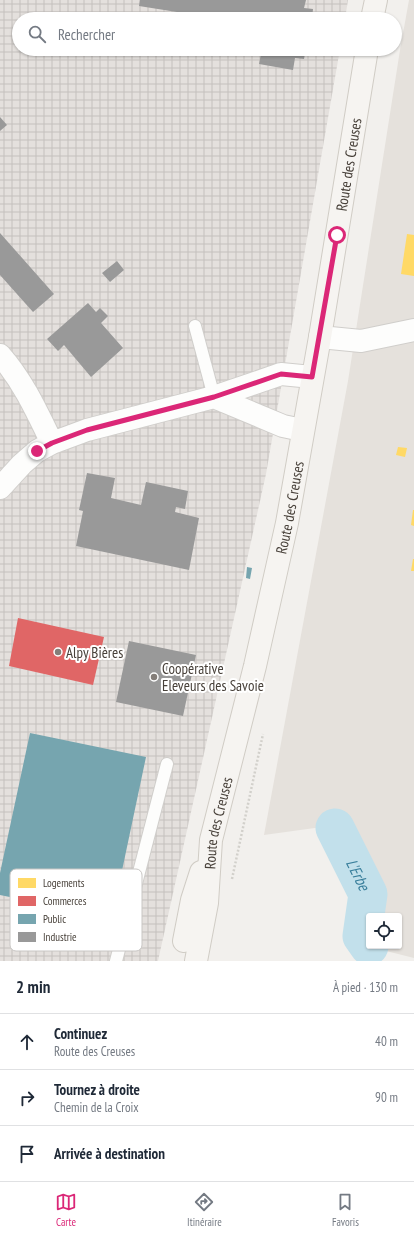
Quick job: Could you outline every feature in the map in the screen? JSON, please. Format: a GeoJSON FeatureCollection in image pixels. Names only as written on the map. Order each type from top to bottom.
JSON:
{"type":"FeatureCollection","features":[{"type":"Feature","properties":{"kind":"main road"},"geometry":{"type":"LineString","coordinates":[[373,12],[376,0]]}},
{"type":"Feature","properties":{"kind":"main road","name":"Route des Creuses"},"geometry":{"type":"LineString","coordinates":[[196,961],[208,903],[211,840],[254,666],[287,523],[367,56]]}},
{"type":"Feature","properties":{"kind":"main road"},"geometry":{"type":"LineString","coordinates":[[181,961],[192,900],[211,840]]}},
{"type":"Feature","properties":{"kind":"street"},"geometry":{"type":"LineString","coordinates":[[320,337],[361,341],[414,330]]}},
{"type":"Feature","properties":{"kind":"street"},"geometry":{"type":"LineString","coordinates":[[0,355],[26,391],[52,443]]}},
{"type":"Feature","properties":{"kind":"street"},"geometry":{"type":"LineString","coordinates":[[0,488],[22,464],[37,451],[52,443],[87,430],[214,397],[281,374],[312,377]]}},
{"type":"Feature","properties":{"kind":"street"},"geometry":{"type":"LineString","coordinates":[[214,397],[283,426],[302,430]]}},
{"type":"Feature","properties":{"kind":"lane"},"geometry":{"type":"LineString","coordinates":[[195,326],[214,397]]}},
{"type":"Feature","properties":{"kind":"lane"},"geometry":{"type":"LineString","coordinates":[[140,869],[167,764]]}},
{"type":"Feature","properties":{"kind":"lane"},"geometry":{"type":"LineString","coordinates":[[116,961],[119,951]]}},
{"type":"Feature","properties":{"kind":"shaded area"},"geometry":{"type":"Polygon","coordinates":[[[0,0],[348,0],[346,12],[12,12],[12,56],[339,56],[266,474],[158,961],[0,961],[0,0]]]}},
{"type":"Feature","properties":{"kind":"shaded area"},"geometry":{"type":"Polygon","coordinates":[[[409,0],[414,0],[414,958],[386,951],[386,949],[402,949],[402,913],[382,913],[379,896],[351,823],[264,835],[348,381],[399,56],[402,56],[402,39],[409,0]]]}},
{"type":"Feature","properties":{"kind":"building: Logements"},"geometry":{"type":"Polygon","coordinates":[[[407,234],[414,235],[414,276],[401,274],[407,234]]]}},
{"type":"Feature","properties":{"kind":"building: Logements"},"geometry":{"type":"Polygon","coordinates":[[[398,447],[407,448],[405,457],[396,455],[398,447]]]}},
{"type":"Feature","properties":{"kind":"building: Logements"},"geometry":{"type":"Polygon","coordinates":[[[414,510],[414,526],[411,525],[414,510]]]}},
{"type":"Feature","properties":{"kind":"building: Logements"},"geometry":{"type":"Polygon","coordinates":[[[413,559],[414,571],[411,571],[413,559]]]}},
{"type":"Feature","properties":{"kind":"building: Commerces"},"geometry":{"type":"Polygon","coordinates":[[[18,618],[104,637],[93,685],[9,666],[18,618]]]}},
{"type":"Feature","properties":{"kind":"building: Public"},"geometry":{"type":"Polygon","coordinates":[[[247,567],[252,568],[250,579],[246,578],[247,567]]]}},
{"type":"Feature","properties":{"kind":"building: Public"},"geometry":{"type":"Polygon","coordinates":[[[30,733],[146,757],[122,869],[10,869],[10,897],[0,895],[0,873],[30,733]]]}},
{"type":"Feature","properties":{"kind":"building: Industrie"},"geometry":{"type":"Polygon","coordinates":[[[140,0],[306,0],[304,8],[313,9],[313,12],[177,12],[139,6],[140,0]]]}},
{"type":"Feature","properties":{"kind":"building: Industrie"},"geometry":{"type":"Polygon","coordinates":[[[261,56],[305,56],[304,59],[295,58],[293,70],[259,64],[261,56]]]}},
{"type":"Feature","properties":{"kind":"building: Industrie"},"geometry":{"type":"Polygon","coordinates":[[[0,117],[7,125],[0,131],[0,117]]]}},
{"type":"Feature","properties":{"kind":"building: Industrie"},"geometry":{"type":"Polygon","coordinates":[[[0,233],[54,294],[33,312],[0,275],[0,233]]]}},
{"type":"Feature","properties":{"kind":"building: Industrie"},"geometry":{"type":"Polygon","coordinates":[[[117,261],[124,270],[110,282],[102,273],[117,261]]]}},
{"type":"Feature","properties":{"kind":"building: Industrie"},"geometry":{"type":"Polygon","coordinates":[[[88,303],[96,312],[100,308],[108,316],[101,323],[123,348],[91,377],[64,345],[58,351],[47,339],[88,303]]]}},
{"type":"Feature","properties":{"kind":"building: Industrie"},"geometry":{"type":"Polygon","coordinates":[[[87,473],[115,478],[111,498],[141,505],[146,482],[188,491],[185,509],[176,507],[175,512],[199,518],[189,570],[76,546],[83,511],[79,510],[87,473]]]}},
{"type":"Feature","properties":{"kind":"building: Industrie","name":"Coopérative Eleveurs des Savoie"},"geometry":{"type":"Polygon","coordinates":[[[129,641],[196,655],[183,716],[116,702],[129,641]]]}},
{"type":"Feature","properties":{"kind":"waterway","name":"L'Erbe"},"geometry":{"type":"LineString","coordinates":[[335,828],[368,894],[362,936],[366,942]]}},
{"type":"Feature","properties":{"kind":"place","name":"Alpy Bières"},"geometry":{"type":"Point","coordinates":[58,652]}},
{"type":"Feature","properties":{"kind":"place","name":"Coopérative Eleveurs des Savoie"},"geometry":{"type":"Point","coordinates":[154,677]}},
{"type":"Feature","properties":{"kind":"route"},"geometry":{"type":"LineString","coordinates":[[37,451],[52,443],[87,430],[214,397],[281,374],[312,377],[337,235]]}}]}
